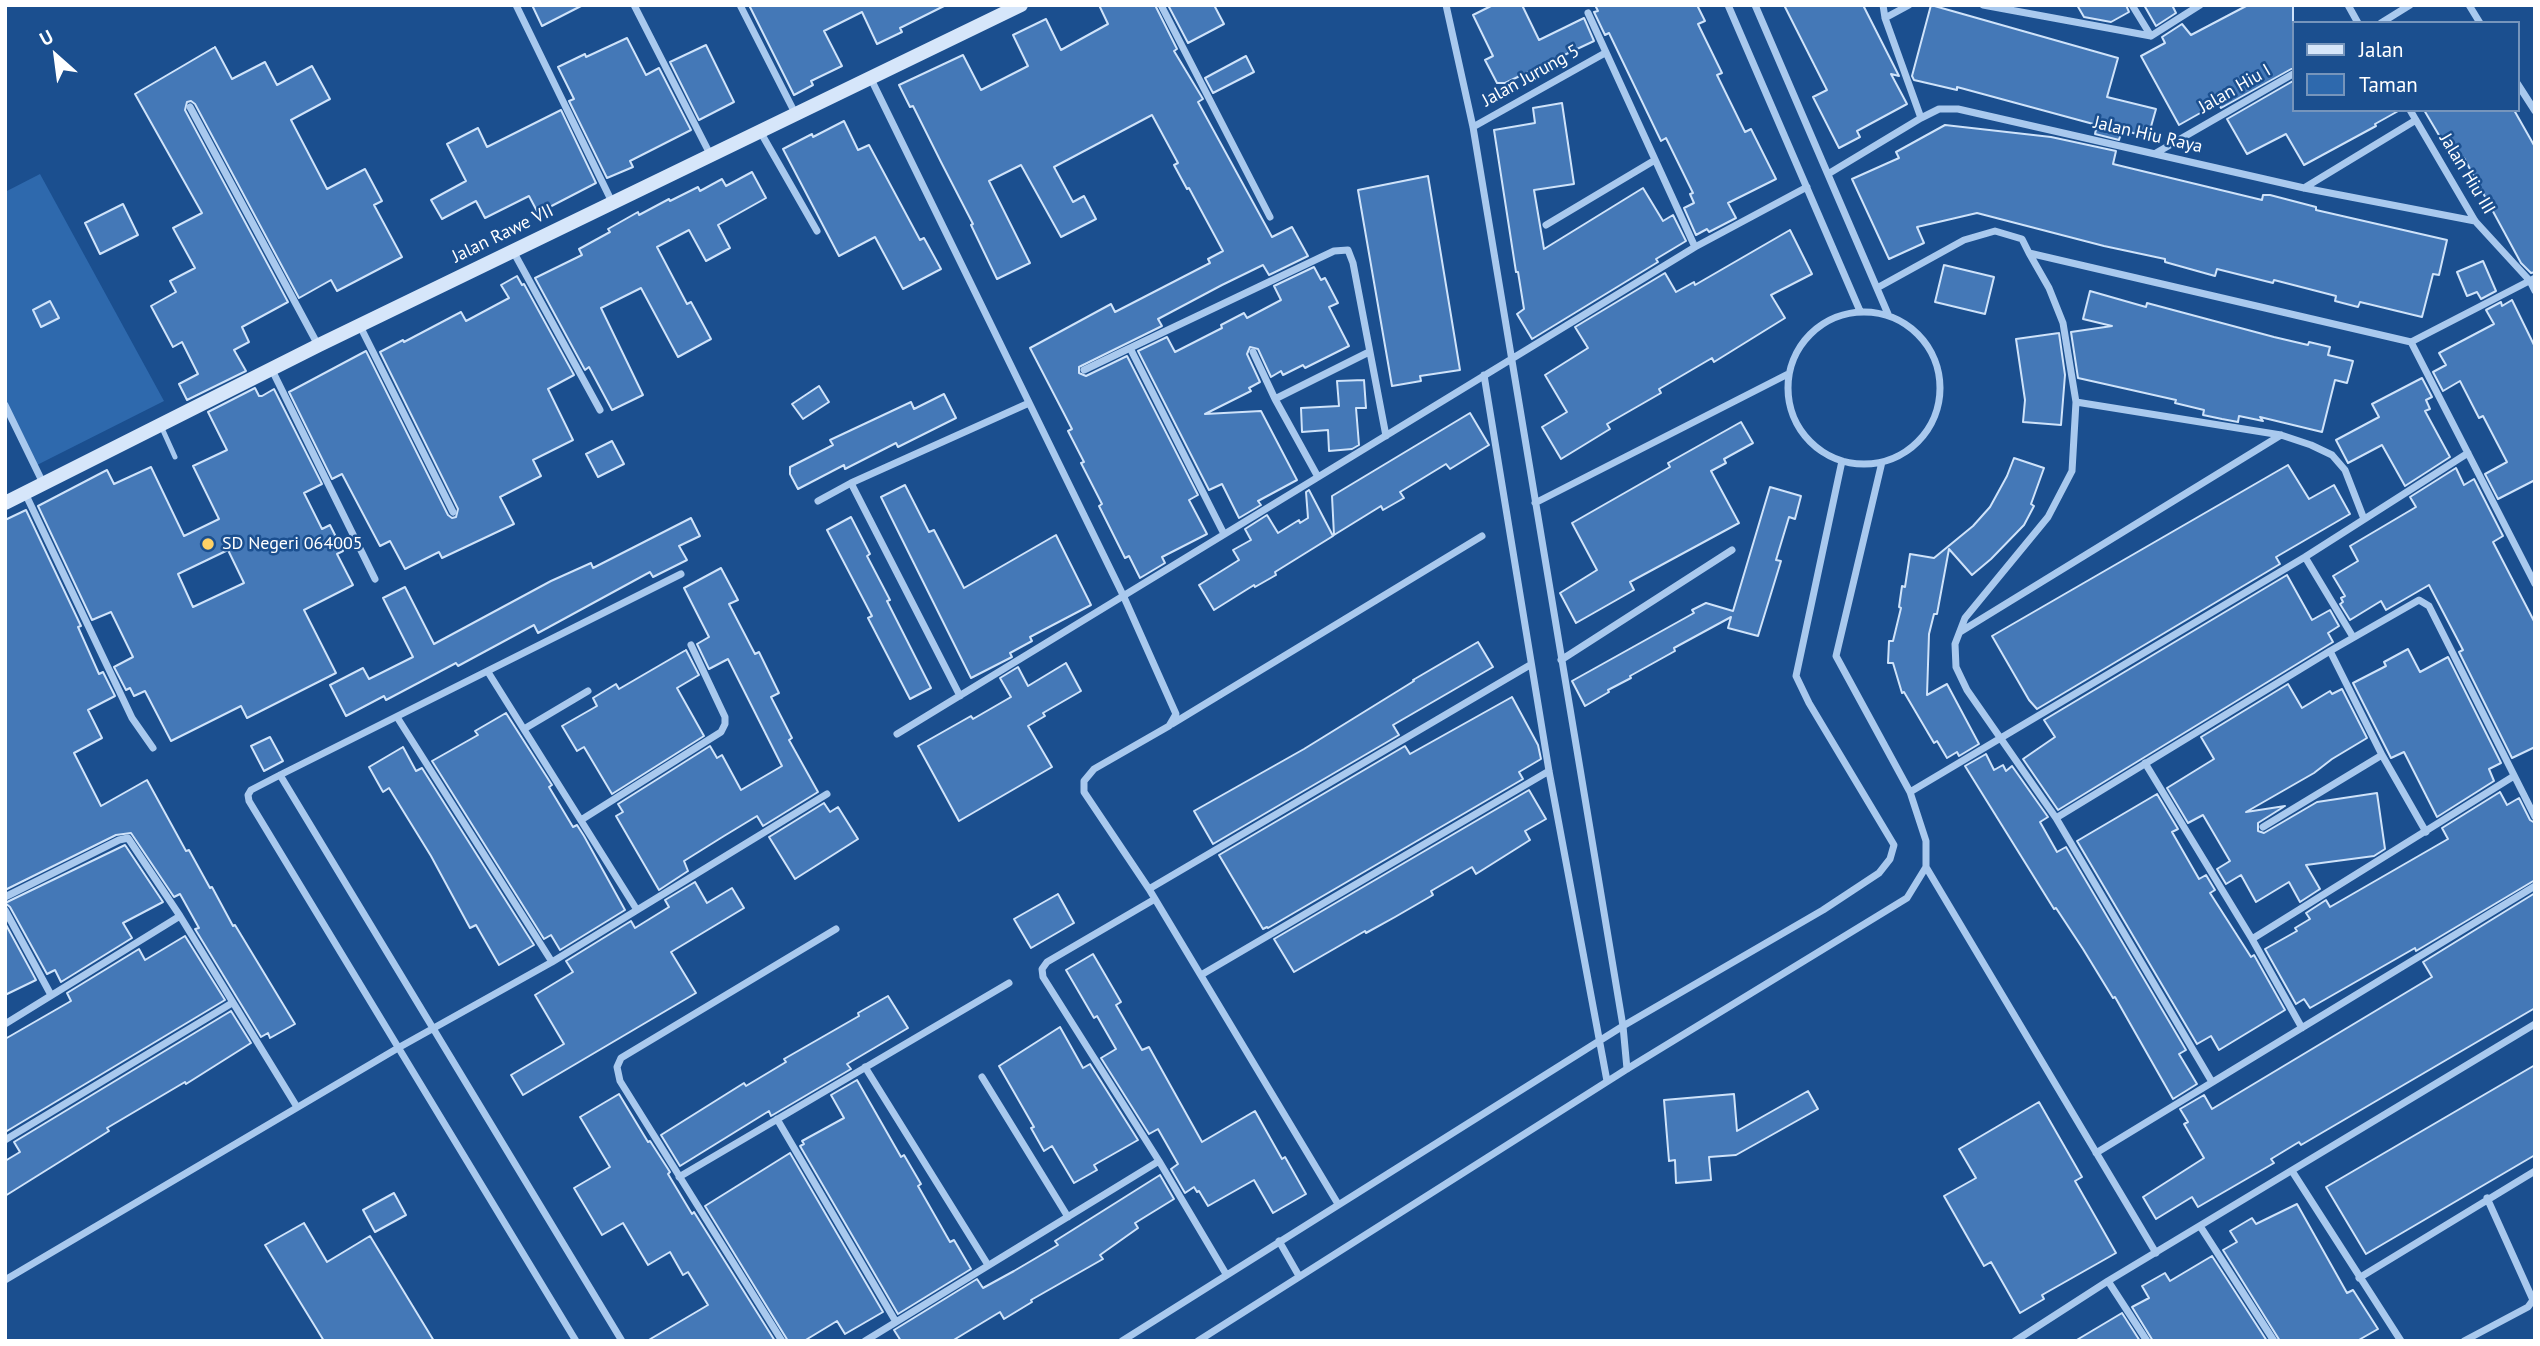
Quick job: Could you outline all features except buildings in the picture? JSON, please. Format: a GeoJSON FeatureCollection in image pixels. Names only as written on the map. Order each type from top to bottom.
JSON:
{"type":"FeatureCollection","features":[{"type":"Feature","properties":{"kind":"main road","name":"Jalan Rawe VII"},"geometry":{"type":"LineString","coordinates":[[5,503],[318,345],[1021,5]]}},
{"type":"Feature","properties":{"kind":"street"},"geometry":{"type":"LineString","coordinates":[[516,5],[612,202]]}},
{"type":"Feature","properties":{"kind":"street"},"geometry":{"type":"LineString","coordinates":[[634,5],[711,157]]}},
{"type":"Feature","properties":{"kind":"street"},"geometry":{"type":"LineString","coordinates":[[740,5],[796,116]]}},
{"type":"Feature","properties":{"kind":"street"},"geometry":{"type":"LineString","coordinates":[[1161,5],[1270,217]]}},
{"type":"Feature","properties":{"kind":"street"},"geometry":{"type":"LineString","coordinates":[[1446,5],[1473,127],[1623,1026],[1627,1069]]}},
{"type":"Feature","properties":{"kind":"street"},"geometry":{"type":"LineString","coordinates":[[1728,5],[1860,311]]}},
{"type":"Feature","properties":{"kind":"street"},"geometry":{"type":"LineString","coordinates":[[1755,5],[1888,314]]}},
{"type":"Feature","properties":{"kind":"street"},"geometry":{"type":"LineString","coordinates":[[1883,5],[1885,18],[1921,118]]}},
{"type":"Feature","properties":{"kind":"street"},"geometry":{"type":"LineString","coordinates":[[1885,18],[1909,5]]}},
{"type":"Feature","properties":{"kind":"street"},"geometry":{"type":"LineString","coordinates":[[1983,5],[2008,7],[2151,36],[2200,5]]}},
{"type":"Feature","properties":{"kind":"street"},"geometry":{"type":"LineString","coordinates":[[2132,5],[2151,36]]}},
{"type":"Feature","properties":{"kind":"street"},"geometry":{"type":"LineString","coordinates":[[2348,5],[2357,21]]}},
{"type":"Feature","properties":{"kind":"street"},"geometry":{"type":"LineString","coordinates":[[2384,21],[2410,5]]}},
{"type":"Feature","properties":{"kind":"street"},"geometry":{"type":"LineString","coordinates":[[2469,5],[2479,21]]}},
{"type":"Feature","properties":{"kind":"street"},"geometry":{"type":"LineString","coordinates":[[1588,13],[1695,247]]}},
{"type":"Feature","properties":{"kind":"street","name":"Jalan Jurung 5"},"geometry":{"type":"LineString","coordinates":[[1473,127],[1605,53]]}},
{"type":"Feature","properties":{"kind":"street","name":"Jalan Hiu I"},"geometry":{"type":"LineString","coordinates":[[2156,153],[2292,75]]}},
{"type":"Feature","properties":{"kind":"street"},"geometry":{"type":"LineString","coordinates":[[871,79],[1123,595],[1176,714],[1168,726]]}},
{"type":"Feature","properties":{"kind":"street"},"geometry":{"type":"LineString","coordinates":[[2519,86],[2535,111]]}},
{"type":"Feature","properties":{"kind":"street"},"geometry":{"type":"LineString","coordinates":[[190,107],[318,345]]}},
{"type":"Feature","properties":{"kind":"street","name":"Jalan Hiu Raya"},"geometry":{"type":"LineString","coordinates":[[1828,174],[1921,118],[1939,109],[1958,109],[2304,188],[2475,222]]}},
{"type":"Feature","properties":{"kind":"street","name":"Jalan Hiu III"},"geometry":{"type":"LineString","coordinates":[[2411,112],[2475,222],[2532,279],[2535,291]]}},
{"type":"Feature","properties":{"kind":"street"},"geometry":{"type":"LineString","coordinates":[[2304,188],[2416,120]]}},
{"type":"Feature","properties":{"kind":"street"},"geometry":{"type":"LineString","coordinates":[[761,133],[817,231]]}},
{"type":"Feature","properties":{"kind":"street"},"geometry":{"type":"LineString","coordinates":[[1546,225],[1656,160]]}},
{"type":"Feature","properties":{"kind":"street"},"geometry":{"type":"LineString","coordinates":[[897,734],[1695,247],[1807,187]]}},
{"type":"Feature","properties":{"kind":"street"},"geometry":{"type":"LineString","coordinates":[[1877,288],[1964,240],[1995,231],[2022,239],[2049,288],[2063,323],[2076,402],[2072,471],[2048,517],[1965,618],[1955,645],[1956,667],[1967,690],[2056,818],[2212,1082]]}},
{"type":"Feature","properties":{"kind":"street"},"geometry":{"type":"LineString","coordinates":[[513,250],[600,410]]}},
{"type":"Feature","properties":{"kind":"street"},"geometry":{"type":"LineString","coordinates":[[1084,370],[1334,251],[1348,250],[1353,263],[1385,436]]}},
{"type":"Feature","properties":{"kind":"street"},"geometry":{"type":"LineString","coordinates":[[2029,253],[2411,342],[2532,279]]}},
{"type":"Feature","properties":{"kind":"street"},"geometry":{"type":"LineString","coordinates":[[1860,311],[1888,314],[1910,326],[1927,344],[1937,366],[1940,390],[1936,414],[1923,435],[1905,452],[1882,462],[1862,464],[1842,461],[1822,452],[1805,437],[1793,418],[1787,396],[1788,373],[1802,342],[1828,320],[1860,311]]}},
{"type":"Feature","properties":{"kind":"street"},"geometry":{"type":"LineString","coordinates":[[360,325],[453,512]]}},
{"type":"Feature","properties":{"kind":"street"},"geometry":{"type":"LineString","coordinates":[[2411,342],[2535,584]]}},
{"type":"Feature","properties":{"kind":"street"},"geometry":{"type":"LineString","coordinates":[[1130,348],[1224,534]]}},
{"type":"Feature","properties":{"kind":"street"},"geometry":{"type":"LineString","coordinates":[[1253,352],[1275,399],[1318,477]]}},
{"type":"Feature","properties":{"kind":"street"},"geometry":{"type":"LineString","coordinates":[[1275,399],[1369,352]]}},
{"type":"Feature","properties":{"kind":"street"},"geometry":{"type":"LineString","coordinates":[[272,370],[375,579]]}},
{"type":"Feature","properties":{"kind":"street"},"geometry":{"type":"LineString","coordinates":[[1535,503],[1788,373]]}},
{"type":"Feature","properties":{"kind":"street"},"geometry":{"type":"LineString","coordinates":[[1484,375],[1549,771],[1607,1081]]}},
{"type":"Feature","properties":{"kind":"street"},"geometry":{"type":"LineString","coordinates":[[2076,402],[2281,435],[2332,455],[2350,480],[2364,519]]}},
{"type":"Feature","properties":{"kind":"street"},"geometry":{"type":"LineString","coordinates":[[818,501],[851,483],[1029,403]]}},
{"type":"Feature","properties":{"kind":"street"},"geometry":{"type":"LineString","coordinates":[[5,405],[44,484]]}},
{"type":"Feature","properties":{"kind":"street"},"geometry":{"type":"LineString","coordinates":[[1960,632],[2281,435]]}},
{"type":"Feature","properties":{"kind":"street"},"geometry":{"type":"LineString","coordinates":[[1909,792],[2305,557],[2468,453]]}},
{"type":"Feature","properties":{"kind":"street"},"geometry":{"type":"LineString","coordinates":[[1122,1341],[1623,1026],[1824,910],[1879,873],[1890,859],[1894,845],[1809,703],[1796,676],[1842,461]]}},
{"type":"Feature","properties":{"kind":"street"},"geometry":{"type":"LineString","coordinates":[[1882,462],[1836,656],[1909,792],[1926,841],[1926,867],[2156,1253]]}},
{"type":"Feature","properties":{"kind":"street"},"geometry":{"type":"LineString","coordinates":[[851,483],[960,696]]}},
{"type":"Feature","properties":{"kind":"street"},"geometry":{"type":"LineString","coordinates":[[25,493],[123,699],[153,748]]}},
{"type":"Feature","properties":{"kind":"street"},"geometry":{"type":"LineString","coordinates":[[1338,1204],[1149,889],[1084,792],[1084,780],[1094,769],[1482,536]]}},
{"type":"Feature","properties":{"kind":"street"},"geometry":{"type":"LineString","coordinates":[[1561,660],[1732,551]]}},
{"type":"Feature","properties":{"kind":"street"},"geometry":{"type":"LineString","coordinates":[[2305,557],[2353,637]]}},
{"type":"Feature","properties":{"kind":"street"},"geometry":{"type":"LineString","coordinates":[[576,1341],[249,801],[248,795],[251,790],[280,775],[681,574]]}},
{"type":"Feature","properties":{"kind":"street"},"geometry":{"type":"LineString","coordinates":[[2056,818],[2353,637],[2419,600],[2429,606],[2535,817]]}},
{"type":"Feature","properties":{"kind":"street"},"geometry":{"type":"LineString","coordinates":[[581,821],[721,732],[725,717],[691,645]]}},
{"type":"Feature","properties":{"kind":"street"},"geometry":{"type":"LineString","coordinates":[[2330,651],[2382,755],[2426,832]]}},
{"type":"Feature","properties":{"kind":"street"},"geometry":{"type":"LineString","coordinates":[[1149,889],[1531,664]]}},
{"type":"Feature","properties":{"kind":"street"},"geometry":{"type":"LineString","coordinates":[[488,672],[637,910]]}},
{"type":"Feature","properties":{"kind":"street"},"geometry":{"type":"LineString","coordinates":[[524,729],[588,691]]}},
{"type":"Feature","properties":{"kind":"street"},"geometry":{"type":"LineString","coordinates":[[397,717],[552,962]]}},
{"type":"Feature","properties":{"kind":"street"},"geometry":{"type":"LineString","coordinates":[[2263,827],[2382,755]]}},
{"type":"Feature","properties":{"kind":"street"},"geometry":{"type":"LineString","coordinates":[[2145,764],[2252,939],[2302,1028]]}},
{"type":"Feature","properties":{"kind":"street"},"geometry":{"type":"LineString","coordinates":[[1201,975],[1549,771]]}},
{"type":"Feature","properties":{"kind":"street"},"geometry":{"type":"LineString","coordinates":[[280,775],[622,1341]]}},
{"type":"Feature","properties":{"kind":"street"},"geometry":{"type":"LineString","coordinates":[[2252,939],[2514,776]]}},
{"type":"Feature","properties":{"kind":"street"},"geometry":{"type":"LineString","coordinates":[[5,1280],[398,1048],[552,962],[827,794]]}},
{"type":"Feature","properties":{"kind":"street"},"geometry":{"type":"LineString","coordinates":[[5,897],[128,838],[180,916],[297,1107]]}},
{"type":"Feature","properties":{"kind":"street"},"geometry":{"type":"LineString","coordinates":[[1198,1341],[1607,1081],[1907,898],[1926,867]]}},
{"type":"Feature","properties":{"kind":"street"},"geometry":{"type":"LineString","coordinates":[[2096,1153],[2535,886]]}},
{"type":"Feature","properties":{"kind":"street"},"geometry":{"type":"LineString","coordinates":[[1155,899],[1047,962],[1042,969],[1043,977],[1159,1161],[1226,1274]]}},
{"type":"Feature","properties":{"kind":"street"},"geometry":{"type":"LineString","coordinates":[[5,910],[51,995]]}},
{"type":"Feature","properties":{"kind":"street"},"geometry":{"type":"LineString","coordinates":[[5,1024],[180,916]]}},
{"type":"Feature","properties":{"kind":"street"},"geometry":{"type":"LineString","coordinates":[[782,1341],[620,1081],[617,1067],[621,1058],[836,929]]}},
{"type":"Feature","properties":{"kind":"street"},"geometry":{"type":"LineString","coordinates":[[679,1177],[1009,982]]}},
{"type":"Feature","properties":{"kind":"street"},"geometry":{"type":"LineString","coordinates":[[5,1140],[232,1003]]}},
{"type":"Feature","properties":{"kind":"street"},"geometry":{"type":"LineString","coordinates":[[2015,1341],[2108,1281],[2535,1024]]}},
{"type":"Feature","properties":{"kind":"street"},"geometry":{"type":"LineString","coordinates":[[865,1067],[988,1265]]}},
{"type":"Feature","properties":{"kind":"street"},"geometry":{"type":"LineString","coordinates":[[982,1077],[1068,1217]]}},
{"type":"Feature","properties":{"kind":"street"},"geometry":{"type":"LineString","coordinates":[[777,1119],[896,1322]]}},
{"type":"Feature","properties":{"kind":"street"},"geometry":{"type":"LineString","coordinates":[[865,1341],[1159,1161]]}},
{"type":"Feature","properties":{"kind":"street"},"geometry":{"type":"LineString","coordinates":[[2292,1171],[2401,1341]]}},
{"type":"Feature","properties":{"kind":"street"},"geometry":{"type":"LineString","coordinates":[[2359,1278],[2535,1171]]}},
{"type":"Feature","properties":{"kind":"street"},"geometry":{"type":"LineString","coordinates":[[2464,1341],[2528,1307],[2533,1300],[2487,1198]]}},
{"type":"Feature","properties":{"kind":"street"},"geometry":{"type":"LineString","coordinates":[[2200,1226],[2274,1341]]}},
{"type":"Feature","properties":{"kind":"street"},"geometry":{"type":"LineString","coordinates":[[1279,1241],[1299,1276]]}},
{"type":"Feature","properties":{"kind":"street"},"geometry":{"type":"LineString","coordinates":[[2108,1281],[2147,1341]]}},
{"type":"Feature","properties":{"kind":"lane"},"geometry":{"type":"LineString","coordinates":[[160,426],[175,457]]}},
{"type":"Feature","properties":{"kind":"green space"},"geometry":{"type":"Polygon","coordinates":[[[40,174],[164,401],[37,465],[5,402],[5,192],[40,174]]]}},
{"type":"Feature","properties":{"kind":"place","name":"SD Negeri 064005"},"geometry":{"type":"Point","coordinates":[208,544]}}]}
